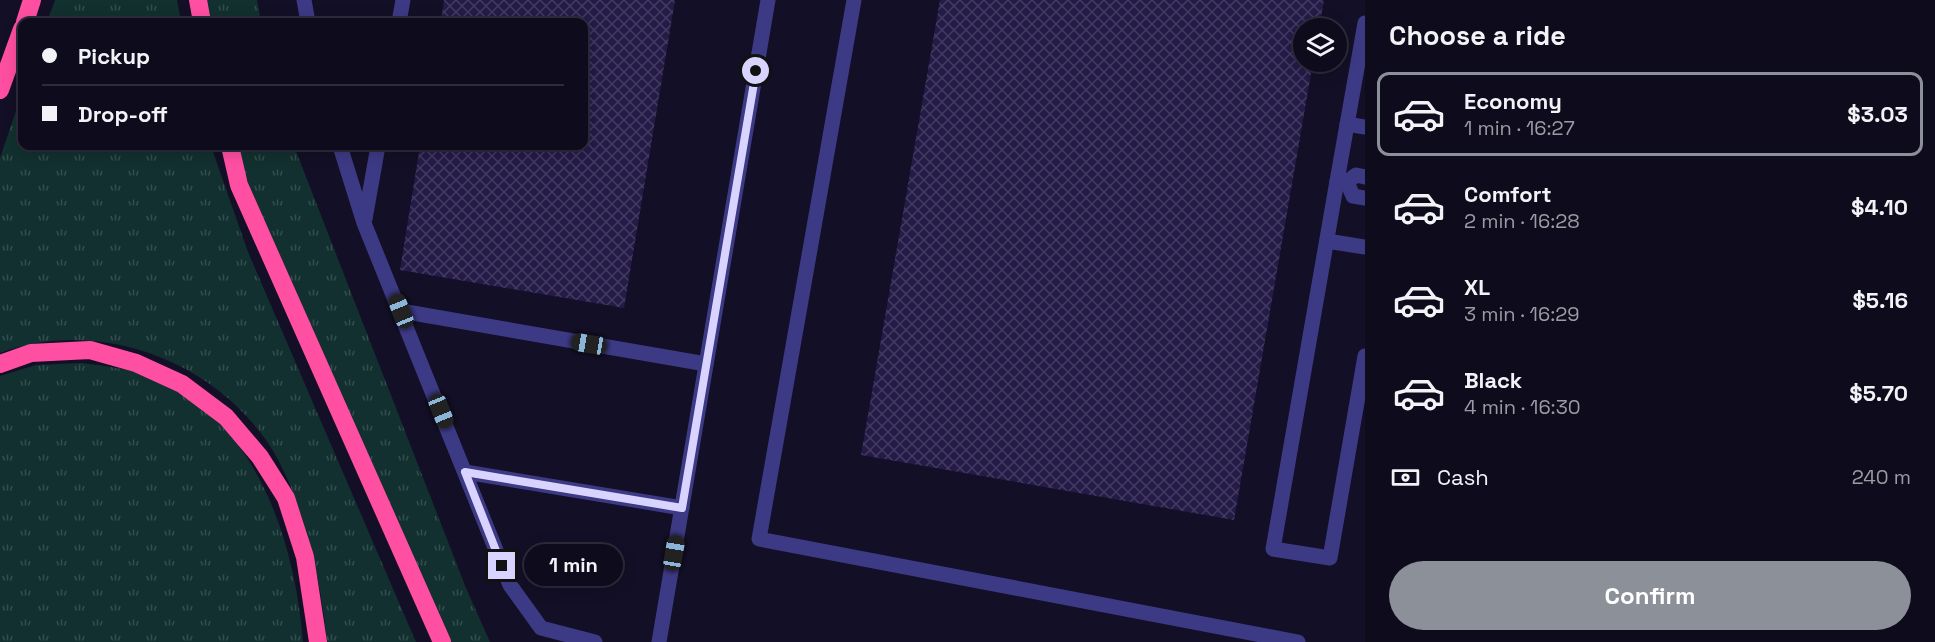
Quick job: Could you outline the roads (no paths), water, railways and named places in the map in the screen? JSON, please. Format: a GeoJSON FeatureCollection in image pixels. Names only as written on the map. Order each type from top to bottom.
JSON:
{"type":"FeatureCollection","features":[{"type":"Feature","properties":{"kind":"highway"},"geometry":{"type":"LineString","coordinates":[[26,18],[32,0]]}},
{"type":"Feature","properties":{"kind":"highway"},"geometry":{"type":"LineString","coordinates":[[198,0],[201,18]]}},
{"type":"Feature","properties":{"kind":"highway"},"geometry":{"type":"LineString","coordinates":[[0,90],[18,40]]}},
{"type":"Feature","properties":{"kind":"highway"},"geometry":{"type":"LineString","coordinates":[[231,150],[239,184],[442,642]]}},
{"type":"Feature","properties":{"kind":"highway"},"geometry":{"type":"LineString","coordinates":[[0,364],[31,353],[90,350],[136,363],[182,384],[226,417],[260,457],[286,498],[305,557],[318,642]]}},
{"type":"Feature","properties":{"kind":"lane"},"geometry":{"type":"LineString","coordinates":[[304,0],[307,18]]}},
{"type":"Feature","properties":{"kind":"lane"},"geometry":{"type":"LineString","coordinates":[[400,18],[403,0]]}},
{"type":"Feature","properties":{"kind":"lane"},"geometry":{"type":"LineString","coordinates":[[659,642],[768,0]]}},
{"type":"Feature","properties":{"kind":"lane"},"geometry":{"type":"LineString","coordinates":[[854,0],[759,539],[1298,642]]}},
{"type":"Feature","properties":{"kind":"lane"},"geometry":{"type":"LineString","coordinates":[[1365,23],[1347,124],[1342,181],[1327,240],[1273,549],[1330,558],[1365,356]]}},
{"type":"Feature","properties":{"kind":"lane"},"geometry":{"type":"LineString","coordinates":[[1347,124],[1365,127]]}},
{"type":"Feature","properties":{"kind":"lane"},"geometry":{"type":"LineString","coordinates":[[341,150],[364,223],[510,585],[541,628],[595,642]]}},
{"type":"Feature","properties":{"kind":"lane"},"geometry":{"type":"LineString","coordinates":[[364,223],[377,150]]}},
{"type":"Feature","properties":{"kind":"lane"},"geometry":{"type":"LineString","coordinates":[[1342,181],[1356,175],[1365,177]]}},
{"type":"Feature","properties":{"kind":"lane"},"geometry":{"type":"LineString","coordinates":[[1342,181],[1353,196],[1365,198]]}},
{"type":"Feature","properties":{"kind":"lane"},"geometry":{"type":"LineString","coordinates":[[1327,240],[1365,247]]}},
{"type":"Feature","properties":{"kind":"lane"},"geometry":{"type":"LineString","coordinates":[[401,311],[706,364]]}},
{"type":"Feature","properties":{"kind":"lane"},"geometry":{"type":"LineString","coordinates":[[465,472],[682,508]]}}]}
